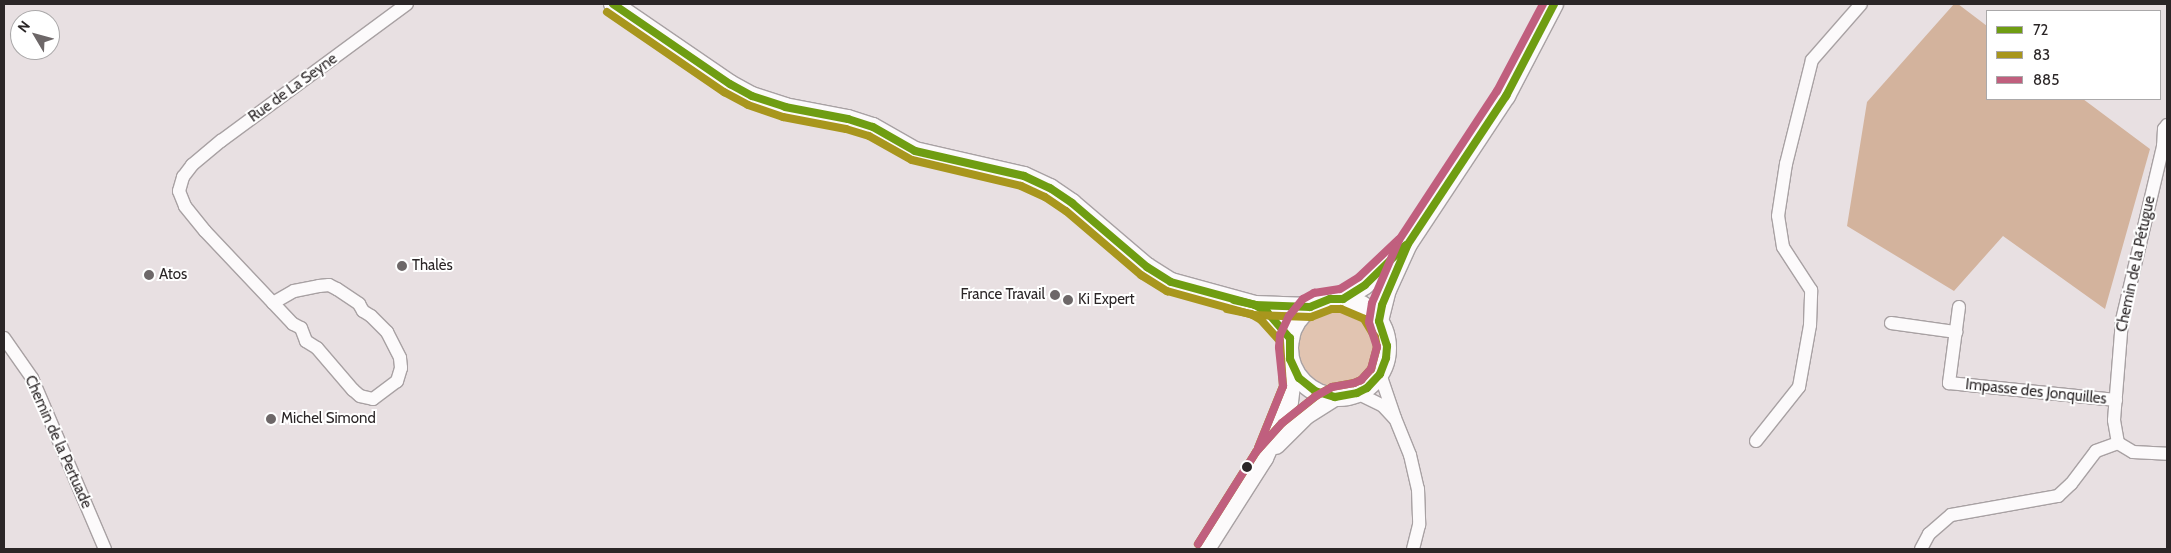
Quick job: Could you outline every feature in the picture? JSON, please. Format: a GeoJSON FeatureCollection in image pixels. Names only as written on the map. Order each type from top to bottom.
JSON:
{"type":"FeatureCollection","features":[{"type":"Feature","properties":{"kind":"main road"},"geometry":{"type":"LineString","coordinates":[[613,4],[730,84],[752,96],[785,107],[848,119],[873,127],[921,152],[1024,176],[1050,188],[1072,203],[1147,267],[1171,282],[1255,306],[1310,307],[1330,299],[1343,299],[1364,306],[1379,321],[1387,346],[1386,358],[1380,374],[1367,388],[1357,393],[1335,397],[1306,415],[1264,458]]}},
{"type":"Feature","properties":{"kind":"main road"},"geometry":{"type":"LineString","coordinates":[[1379,321],[1387,290],[1408,244],[1506,96],[1554,4]]}},
{"type":"Feature","properties":{"kind":"main road"},"geometry":{"type":"LineString","coordinates":[[1343,299],[1365,285],[1408,244]]}},
{"type":"Feature","properties":{"kind":"main road"},"geometry":{"type":"LineString","coordinates":[[1255,306],[1274,318],[1290,338]]}},
{"type":"Feature","properties":{"kind":"main road"},"geometry":{"type":"LineString","coordinates":[[1310,307],[1297,320],[1290,338],[1289,354],[1293,369],[1299,378],[1311,388],[1325,395],[1335,397]]}},
{"type":"Feature","properties":{"kind":"main road"},"geometry":{"type":"LineString","coordinates":[[1206,549],[1264,458],[1289,402],[1293,369]]}},
{"type":"Feature","properties":{"kind":"street","name":"Rue de La Seyne"},"geometry":{"type":"LineString","coordinates":[[273,303],[205,231],[185,206],[179,191],[183,177],[192,165],[221,141],[407,4]]}},
{"type":"Feature","properties":{"kind":"street"},"geometry":{"type":"LineString","coordinates":[[1756,441],[1799,387],[1810,326],[1811,290],[1783,247],[1778,216],[1786,164],[1812,60],[1861,4]]}},
{"type":"Feature","properties":{"kind":"street","name":"Chemin de la Pétugue"},"geometry":{"type":"LineString","coordinates":[[2118,443],[2114,420],[2122,320],[2165,143],[2164,129],[2167,125]]}},
{"type":"Feature","properties":{"kind":"street"},"geometry":{"type":"LineString","coordinates":[[329,285],[359,304],[363,311],[371,316],[386,332],[395,345],[401,368],[397,381],[372,399],[360,396],[317,348],[306,341],[301,328],[293,324],[273,303],[294,291],[329,285]]}},
{"type":"Feature","properties":{"kind":"street","name":"Impasse des Jonquilles"},"geometry":{"type":"LineString","coordinates":[[1959,306],[1949,383],[2116,400]]}},
{"type":"Feature","properties":{"kind":"street"},"geometry":{"type":"LineString","coordinates":[[1891,323],[1956,332]]}},
{"type":"Feature","properties":{"kind":"street","name":"Chemin de la Pertuade"},"geometry":{"type":"LineString","coordinates":[[4,338],[32,378],[105,549]]}},
{"type":"Feature","properties":{"kind":"street"},"geometry":{"type":"LineString","coordinates":[[1380,374],[1410,455],[1418,489],[1419,525],[1413,549]]}},
{"type":"Feature","properties":{"kind":"street"},"geometry":{"type":"LineString","coordinates":[[1357,393],[1382,405],[1395,418]]}},
{"type":"Feature","properties":{"kind":"street"},"geometry":{"type":"LineString","coordinates":[[1921,549],[1929,534],[1952,515],[2058,496],[2071,484],[2096,451],[2118,443],[2133,452],[2167,454]]}},
{"type":"Feature","properties":{"kind":"shaded area"},"geometry":{"type":"Polygon","coordinates":[[[1954,4],[1958,4],[1986,25],[1986,100],[2084,100],[2150,149],[2105,309],[2003,236],[1954,291],[1847,226],[1867,102],[1954,4]]]}},
{"type":"Feature","properties":{"kind":"shaded area"},"geometry":{"type":"Polygon","coordinates":[[[1338,299],[1357,303],[1373,313],[1383,329],[1387,348],[1383,367],[1373,383],[1357,393],[1338,397],[1319,393],[1303,383],[1293,367],[1289,348],[1293,329],[1303,313],[1319,303],[1338,299]]]}},
{"type":"Feature","properties":{"kind":"transit line","name":"72"},"geometry":{"type":"LineString","coordinates":[[613,4],[730,84],[752,96],[785,107],[848,119],[873,127],[915,151],[1024,176],[1050,188],[1072,203],[1147,267],[1171,282],[1255,305],[1267,312],[1290,338],[1290,359],[1299,378],[1315,391],[1335,397],[1357,393],[1367,388],[1380,374],[1386,358],[1387,346],[1379,321],[1382,305],[1408,244],[1506,96],[1554,4]]}},
{"type":"Feature","properties":{"kind":"transit line","name":"885"},"geometry":{"type":"LineString","coordinates":[[1198,544],[1256,452],[1282,423],[1316,396],[1332,387],[1361,380],[1371,369],[1377,347],[1369,322],[1372,303],[1399,240],[1497,91],[1543,4]]}},
{"type":"Feature","properties":{"kind":"transit line","name":"83"},"geometry":{"type":"LineString","coordinates":[[607,12],[724,92],[748,105],[783,117],[846,129],[869,136],[912,160],[1021,186],[1045,197],[1066,211],[1141,275],[1167,291],[1253,315],[1311,317],[1332,309],[1341,309],[1364,319],[1375,337],[1377,347],[1371,369],[1361,380],[1332,387],[1316,396],[1282,423],[1256,452],[1198,544]]}},
{"type":"Feature","properties":{"kind":"transit line","name":"885"},"geometry":{"type":"LineString","coordinates":[[1258,448],[1283,386],[1279,347],[1280,335],[1289,316],[1303,299],[1314,293],[1340,289],[1359,277],[1399,239]]}},
{"type":"Feature","properties":{"kind":"transit line","name":"72"},"geometry":{"type":"LineString","coordinates":[[1234,300],[1255,305],[1310,307],[1330,299],[1343,299],[1365,285],[1406,245]]}},
{"type":"Feature","properties":{"kind":"transit line","name":"83"},"geometry":{"type":"LineString","coordinates":[[1227,309],[1251,314],[1261,320],[1280,341],[1283,386],[1258,448]]}},
{"type":"Feature","properties":{"kind":"place","name":"Thalès"},"geometry":{"type":"Point","coordinates":[402,266]}},
{"type":"Feature","properties":{"kind":"place","name":"Atos"},"geometry":{"type":"Point","coordinates":[149,275]}},
{"type":"Feature","properties":{"kind":"place","name":"France Travail"},"geometry":{"type":"Point","coordinates":[1055,295]}},
{"type":"Feature","properties":{"kind":"place","name":"Ki Expert"},"geometry":{"type":"Point","coordinates":[1068,300]}},
{"type":"Feature","properties":{"kind":"place","name":"Michel Simond"},"geometry":{"type":"Point","coordinates":[271,419]}}]}
